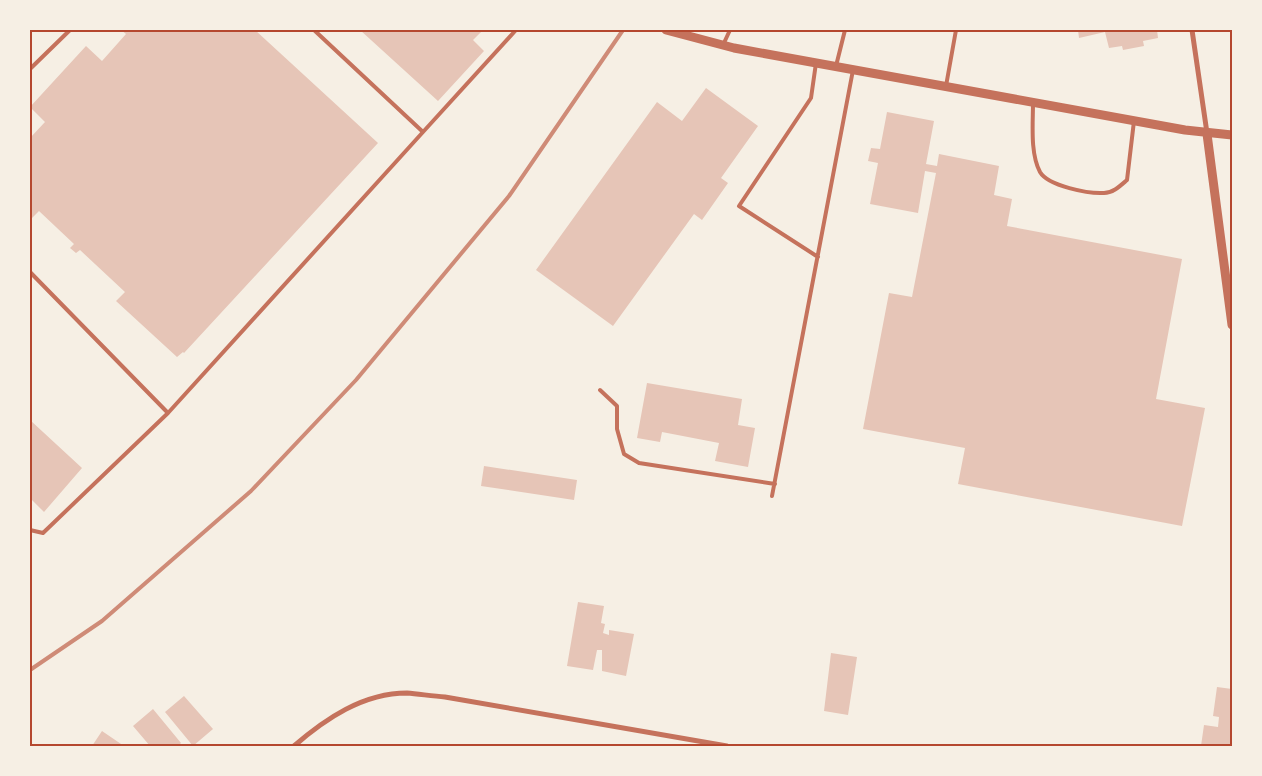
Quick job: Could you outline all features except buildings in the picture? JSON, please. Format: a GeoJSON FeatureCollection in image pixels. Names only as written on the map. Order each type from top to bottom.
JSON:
{"type":"FeatureCollection","features":[{"type":"Feature","properties":{"kind":"street"},"geometry":{"type":"LineString","coordinates":[[666,30],[724,45],[853,70],[1208,134],[1232,135]]}},
{"type":"Feature","properties":{"kind":"street"},"geometry":{"type":"LineString","coordinates":[[1192,30],[1208,134],[1232,324]]}},
{"type":"Feature","properties":{"kind":"street"},"geometry":{"type":"LineString","coordinates":[[294,746],[316,727],[349,707],[376,697],[406,693],[445,697],[727,746]]}},
{"type":"Feature","properties":{"kind":"lane"},"geometry":{"type":"LineString","coordinates":[[30,69],[70,30]]}},
{"type":"Feature","properties":{"kind":"lane"},"geometry":{"type":"LineString","coordinates":[[314,30],[423,132]]}},
{"type":"Feature","properties":{"kind":"lane"},"geometry":{"type":"LineString","coordinates":[[30,530],[43,533],[168,413],[516,30]]}},
{"type":"Feature","properties":{"kind":"lane"},"geometry":{"type":"LineString","coordinates":[[724,45],[730,30]]}},
{"type":"Feature","properties":{"kind":"lane"},"geometry":{"type":"LineString","coordinates":[[836,66],[845,30]]}},
{"type":"Feature","properties":{"kind":"lane"},"geometry":{"type":"LineString","coordinates":[[946,86],[956,30]]}},
{"type":"Feature","properties":{"kind":"lane"},"geometry":{"type":"LineString","coordinates":[[816,63],[811,98],[739,206],[818,257]]}},
{"type":"Feature","properties":{"kind":"lane"},"geometry":{"type":"LineString","coordinates":[[772,496],[853,70]]}},
{"type":"Feature","properties":{"kind":"lane"},"geometry":{"type":"LineString","coordinates":[[1033,102],[1034,150],[1040,173],[1051,181],[1077,191],[1105,193],[1116,190],[1127,180],[1134,121]]}},
{"type":"Feature","properties":{"kind":"lane"},"geometry":{"type":"LineString","coordinates":[[30,272],[168,413]]}},
{"type":"Feature","properties":{"kind":"lane"},"geometry":{"type":"LineString","coordinates":[[600,390],[616,406],[616,429],[624,454],[639,463],[775,484]]}},
{"type":"Feature","properties":{"kind":"railway"},"geometry":{"type":"LineString","coordinates":[[30,670],[102,621],[251,491],[356,380],[509,196],[623,30]]}}]}
